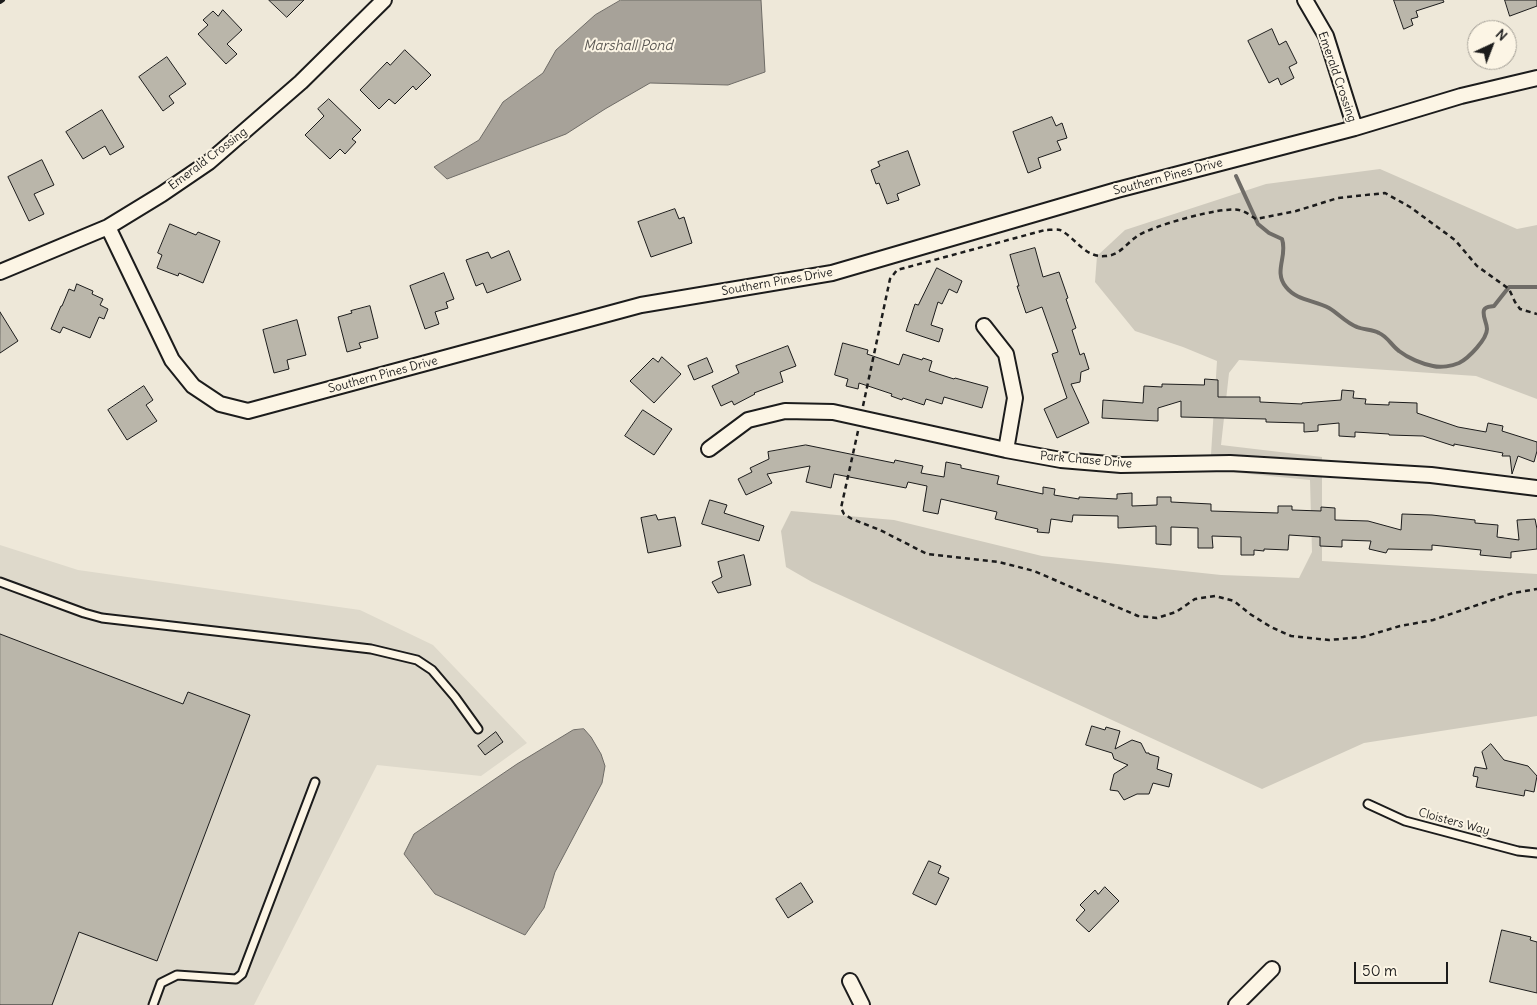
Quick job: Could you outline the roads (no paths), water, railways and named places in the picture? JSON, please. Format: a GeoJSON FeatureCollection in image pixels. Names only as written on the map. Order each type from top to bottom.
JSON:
{"type":"FeatureCollection","features":[{"type":"Feature","properties":{"kind":"street","name":"Emerald Crossing"},"geometry":{"type":"LineString","coordinates":[[0,272],[108,227],[162,194],[216,156],[301,82],[384,0]]}},
{"type":"Feature","properties":{"kind":"street","name":"Emerald Crossing"},"geometry":{"type":"LineString","coordinates":[[1304,0],[1326,36],[1355,128]]}},
{"type":"Feature","properties":{"kind":"street","name":"Southern Pines Drive"},"geometry":{"type":"LineString","coordinates":[[108,227],[172,360],[193,386],[220,404],[248,411],[641,305],[832,273],[1117,190],[1355,128],[1461,96],[1537,78]]}},
{"type":"Feature","properties":{"kind":"street"},"geometry":{"type":"LineString","coordinates":[[984,326],[1006,354],[1015,398],[1006,450]]}},
{"type":"Feature","properties":{"kind":"street","name":"Park Chase Drive"},"geometry":{"type":"LineString","coordinates":[[709,449],[748,420],[785,411],[833,412],[1006,450],[1061,460],[1121,465],[1230,463],[1431,475],[1537,488]]}},
{"type":"Feature","properties":{"kind":"street"},"geometry":{"type":"LineString","coordinates":[[1236,1005],[1272,969]]}},
{"type":"Feature","properties":{"kind":"street"},"geometry":{"type":"LineString","coordinates":[[850,981],[862,1005]]}},
{"type":"Feature","properties":{"kind":"lane"},"geometry":{"type":"LineString","coordinates":[[0,582],[102,618],[370,649],[417,660],[432,670],[455,696],[478,729]]}},
{"type":"Feature","properties":{"kind":"lane"},"geometry":{"type":"LineString","coordinates":[[153,1005],[161,983],[177,975],[236,979],[242,974],[315,782]]}},
{"type":"Feature","properties":{"kind":"lane","name":"Cloisters Way"},"geometry":{"type":"LineString","coordinates":[[1368,804],[1405,822],[1518,851],[1537,853]]}},
{"type":"Feature","properties":{"kind":"water","name":"Marshall Pond"},"geometry":{"type":"Polygon","coordinates":[[[621,0],[761,0],[765,72],[728,85],[650,83],[566,134],[447,179],[434,167],[479,140],[503,102],[543,73],[556,50],[595,15],[621,0]]]}},
{"type":"Feature","properties":{"kind":"water"},"geometry":{"type":"Polygon","coordinates":[[[584,729],[601,754],[605,766],[602,783],[555,872],[544,908],[525,935],[435,894],[404,854],[414,834],[517,764],[573,730],[584,729]]]}},
{"type":"Feature","properties":{"kind":"waterway"},"geometry":{"type":"LineString","coordinates":[[1236,176],[1258,224],[1269,233],[1282,239],[1281,275],[1282,281],[1290,292],[1301,298],[1324,305],[1353,325],[1382,334],[1399,351],[1420,362],[1443,367],[1463,361],[1477,348],[1484,338],[1487,329],[1484,310],[1487,307],[1494,306],[1509,287],[1537,287]]}}]}
